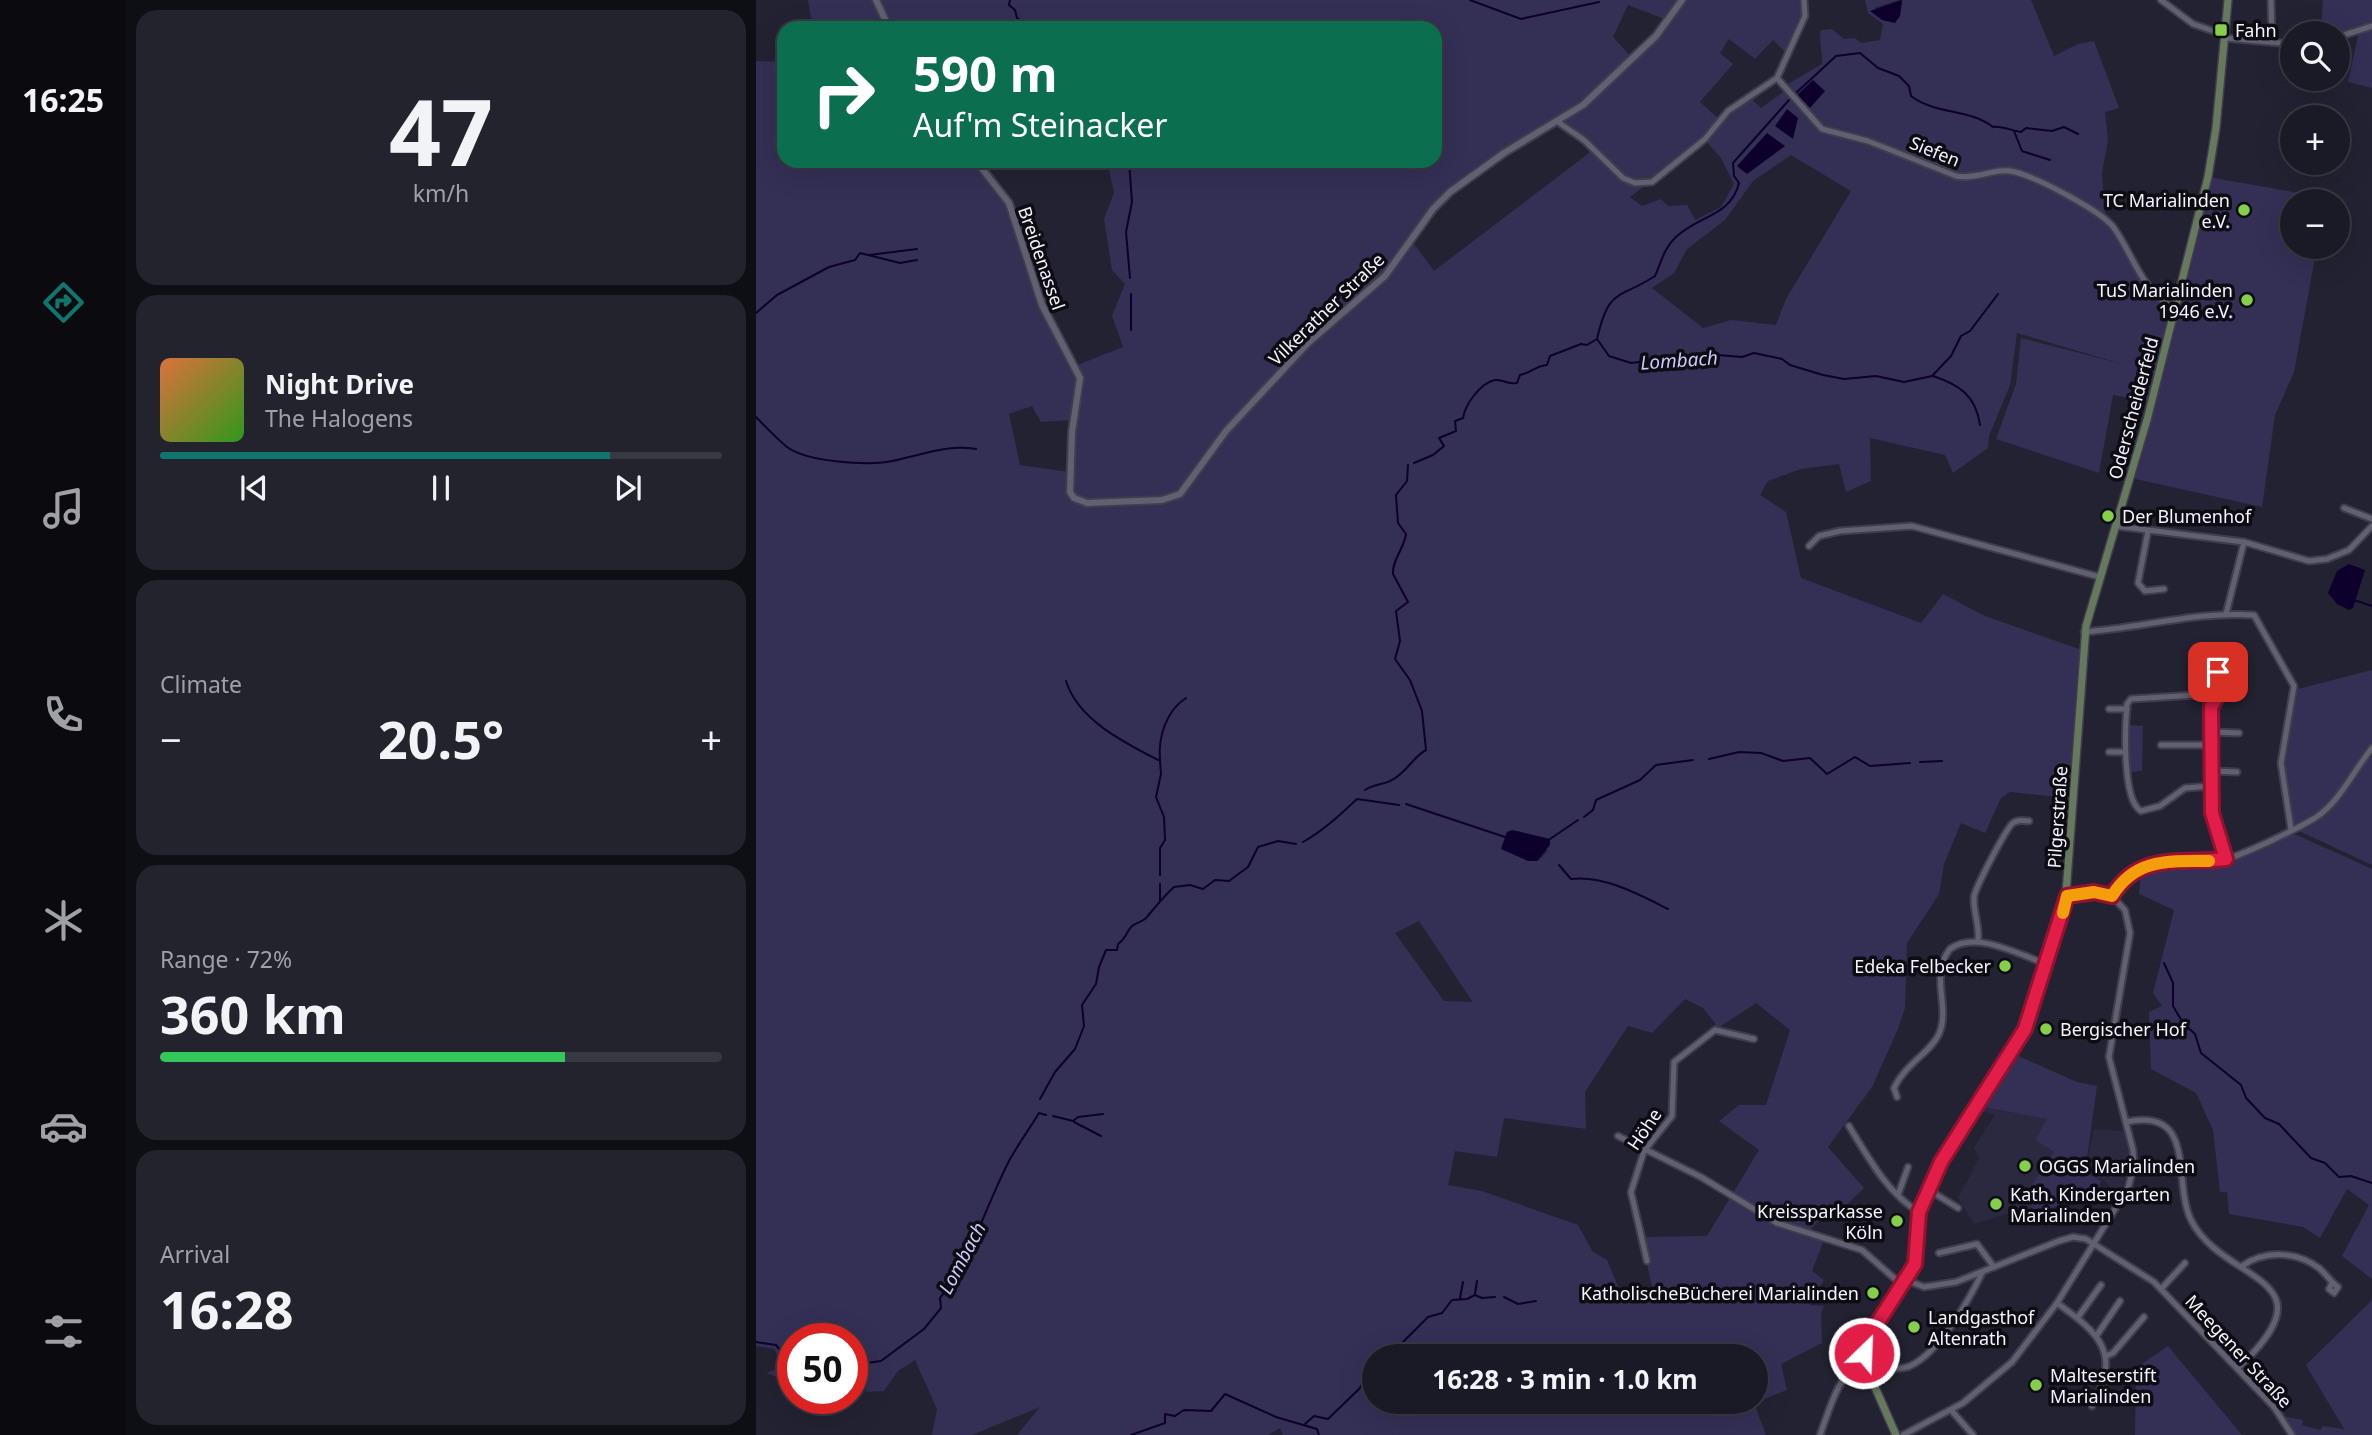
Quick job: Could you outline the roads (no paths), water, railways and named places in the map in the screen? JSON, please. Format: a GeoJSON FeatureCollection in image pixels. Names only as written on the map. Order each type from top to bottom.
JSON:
{"type":"FeatureCollection","features":[{"type":"Feature","properties":{"kind":"main road","name":"Oderscheiderfeld"},"geometry":{"type":"LineString","coordinates":[[2078,732],[2084,632],[2147,420],[2212,153],[2228,0]]}},
{"type":"Feature","properties":{"kind":"main road","name":"Pilgerstraße"},"geometry":{"type":"LineString","coordinates":[[1864,1359],[1869,1337],[1916,1260],[1919,1212],[1941,1162],[2020,1039],[2047,964],[2067,896],[2078,732]]}},
{"type":"Feature","properties":{"kind":"main road"},"geometry":{"type":"LineString","coordinates":[[1864,1359],[1896,1435]]}},
{"type":"Feature","properties":{"kind":"street"},"geometry":{"type":"LineString","coordinates":[[876,0],[886,21]]}},
{"type":"Feature","properties":{"kind":"street","name":"Vilkerather Straße"},"geometry":{"type":"LineString","coordinates":[[1070,492],[1074,498],[1087,503],[1162,500],[1180,494],[1226,432],[1307,343],[1385,275],[1433,209],[1450,192],[1504,153],[1583,105],[1647,46],[1682,0]]}},
{"type":"Feature","properties":{"kind":"street"},"geometry":{"type":"LineString","coordinates":[[1558,122],[1584,140],[1623,178],[1635,183],[1649,183],[1661,178],[1705,139],[1728,111],[1777,78],[1780,65],[1803,21],[1804,0]]}},
{"type":"Feature","properties":{"kind":"street"},"geometry":{"type":"LineString","coordinates":[[2161,0],[2193,24],[2225,37],[2280,42]]}},
{"type":"Feature","properties":{"kind":"street"},"geometry":{"type":"LineString","coordinates":[[2271,0],[2272,41]]}},
{"type":"Feature","properties":{"kind":"street"},"geometry":{"type":"LineString","coordinates":[[2350,33],[2372,26]]}},
{"type":"Feature","properties":{"kind":"street","name":"Siefen"},"geometry":{"type":"LineString","coordinates":[[1777,78],[1822,129],[1878,145],[1956,176],[1972,178],[2000,171],[2017,172],[2101,216],[2114,228],[2147,288],[2175,309]]}},
{"type":"Feature","properties":{"kind":"street","name":"Breidenassel"},"geometry":{"type":"LineString","coordinates":[[982,168],[1009,203],[1042,305],[1080,378],[1072,432],[1070,492]]}},
{"type":"Feature","properties":{"kind":"street"},"geometry":{"type":"LineString","coordinates":[[2344,508],[2372,519]]}},
{"type":"Feature","properties":{"kind":"street"},"geometry":{"type":"LineString","coordinates":[[1809,546],[1819,536],[1840,531],[1912,526],[2100,577]]}},
{"type":"Feature","properties":{"kind":"street"},"geometry":{"type":"LineString","coordinates":[[2116,526],[2244,542],[2301,561],[2318,561],[2349,550],[2372,526]]}},
{"type":"Feature","properties":{"kind":"street"},"geometry":{"type":"LineString","coordinates":[[2148,531],[2138,583],[2145,591],[2164,589]]}},
{"type":"Feature","properties":{"kind":"street"},"geometry":{"type":"LineString","coordinates":[[2226,614],[2244,542]]}},
{"type":"Feature","properties":{"kind":"street"},"geometry":{"type":"LineString","coordinates":[[2084,632],[2226,614],[2254,615],[2294,687],[2281,764],[2291,829]]}},
{"type":"Feature","properties":{"kind":"street"},"geometry":{"type":"LineString","coordinates":[[2211,707],[2216,699],[2218,662]]}},
{"type":"Feature","properties":{"kind":"street"},"geometry":{"type":"LineString","coordinates":[[2211,786],[2185,788],[2160,806],[2141,811],[2133,803],[2125,751],[2127,709],[2131,698],[2195,695],[2204,698],[2211,707],[2212,813],[2226,859]]}},
{"type":"Feature","properties":{"kind":"street"},"geometry":{"type":"LineString","coordinates":[[2109,709],[2127,709]]}},
{"type":"Feature","properties":{"kind":"street"},"geometry":{"type":"LineString","coordinates":[[2213,732],[2239,733]]}},
{"type":"Feature","properties":{"kind":"street"},"geometry":{"type":"LineString","coordinates":[[2161,745],[2212,745]]}},
{"type":"Feature","properties":{"kind":"street"},"geometry":{"type":"LineString","coordinates":[[2112,896],[2124,879],[2152,862],[2226,859],[2326,810],[2372,748]]}},
{"type":"Feature","properties":{"kind":"street"},"geometry":{"type":"LineString","coordinates":[[2109,752],[2125,751]]}},
{"type":"Feature","properties":{"kind":"street"},"geometry":{"type":"LineString","coordinates":[[2212,771],[2237,772]]}},
{"type":"Feature","properties":{"kind":"street"},"geometry":{"type":"LineString","coordinates":[[1978,941],[1979,925],[1974,903],[1977,884],[2009,827],[2019,820],[2029,821]]}},
{"type":"Feature","properties":{"kind":"street"},"geometry":{"type":"LineString","coordinates":[[1903,1435],[1980,1392],[2012,1363],[2057,1303],[2123,1198],[2132,1179],[2133,1150],[2109,1057],[2130,920],[2112,896],[2094,892],[2067,896]]}},
{"type":"Feature","properties":{"kind":"street"},"geometry":{"type":"LineString","coordinates":[[1897,1097],[1894,1088],[1903,1072],[1939,1034],[1942,1014],[1940,976],[1946,953],[1962,942],[1978,941],[2047,964]]}},
{"type":"Feature","properties":{"kind":"street","name":"Höhe"},"geometry":{"type":"LineString","coordinates":[[1647,1261],[1631,1192],[1643,1151],[1672,1116],[1672,1072],[1676,1059],[1715,1030],[1754,1039]]}},
{"type":"Feature","properties":{"kind":"street"},"geometry":{"type":"LineString","coordinates":[[2126,1122],[2144,1119],[2172,1131],[2178,1142],[2190,1219],[2206,1240],[2269,1289],[2277,1315],[2270,1334],[2238,1368]]}},
{"type":"Feature","properties":{"kind":"street"},"geometry":{"type":"LineString","coordinates":[[1849,1126],[1898,1195],[1919,1212]]}},
{"type":"Feature","properties":{"kind":"street"},"geometry":{"type":"LineString","coordinates":[[1618,1136],[1643,1151],[1701,1177],[1777,1223],[1868,1254],[1904,1283],[1924,1287],[1956,1282],[2073,1237],[2085,1239],[2094,1245]]}},
{"type":"Feature","properties":{"kind":"street"},"geometry":{"type":"LineString","coordinates":[[1898,1195],[1908,1167]]}},
{"type":"Feature","properties":{"kind":"street"},"geometry":{"type":"LineString","coordinates":[[1929,1190],[1958,1208]]}},
{"type":"Feature","properties":{"kind":"street"},"geometry":{"type":"LineString","coordinates":[[1939,1253],[1977,1244],[1993,1267]]}},
{"type":"Feature","properties":{"kind":"street","name":"Meegener Straße"},"geometry":{"type":"LineString","coordinates":[[2094,1245],[2142,1273],[2161,1289],[2274,1407],[2292,1435]]}},
{"type":"Feature","properties":{"kind":"street"},"geometry":{"type":"LineString","coordinates":[[2242,1266],[2262,1256],[2293,1256],[2320,1269],[2332,1283]]}},
{"type":"Feature","properties":{"kind":"street","name":"Meegener Straße"},"geometry":{"type":"LineString","coordinates":[[2161,1289],[2185,1263]]}},
{"type":"Feature","properties":{"kind":"street"},"geometry":{"type":"LineString","coordinates":[[1884,1370],[1910,1367],[1926,1355],[1972,1295],[1982,1273]]}},
{"type":"Feature","properties":{"kind":"street"},"geometry":{"type":"LineString","coordinates":[[2078,1318],[2101,1286]]}},
{"type":"Feature","properties":{"kind":"street"},"geometry":{"type":"LineString","coordinates":[[2097,1335],[2120,1301]]}},
{"type":"Feature","properties":{"kind":"street"},"geometry":{"type":"LineString","coordinates":[[2057,1303],[2097,1335],[2106,1356],[2105,1378],[2092,1406]]}},
{"type":"Feature","properties":{"kind":"street"},"geometry":{"type":"LineString","coordinates":[[2106,1356],[2113,1353],[2144,1317]]}},
{"type":"Feature","properties":{"kind":"street"},"geometry":{"type":"LineString","coordinates":[[1820,1435],[1842,1382],[1852,1366],[1864,1359]]}},
{"type":"Feature","properties":{"kind":"street"},"geometry":{"type":"LineString","coordinates":[[1951,1410],[1973,1435]]}},
{"type":"Feature","properties":{"kind":"waterway"},"geometry":{"type":"LineString","coordinates":[[1010,0],[1009,5],[1021,21]]}},
{"type":"Feature","properties":{"kind":"waterway"},"geometry":{"type":"LineString","coordinates":[[1470,0],[1521,19],[1599,2]]}},
{"type":"Feature","properties":{"kind":"waterway"},"geometry":{"type":"LineString","coordinates":[[1796,93],[1836,56],[1860,53],[1878,68],[1899,76],[1909,86],[1911,96],[1931,106],[1973,117],[1993,127],[2021,132],[2026,128],[2052,131],[2064,127],[2078,134]]}},
{"type":"Feature","properties":{"kind":"waterway"},"geometry":{"type":"LineString","coordinates":[[1597,339],[1601,322],[1611,303],[1655,276],[1665,251],[1683,231],[1729,203],[1739,183],[1734,176],[1733,163],[1789,100]]}},
{"type":"Feature","properties":{"kind":"waterway"},"geometry":{"type":"LineString","coordinates":[[2014,131],[2022,151],[2050,160]]}},
{"type":"Feature","properties":{"kind":"waterway"},"geometry":{"type":"LineString","coordinates":[[1130,168],[1132,202],[1126,232],[1130,278]]}},
{"type":"Feature","properties":{"kind":"waterway"},"geometry":{"type":"LineString","coordinates":[[869,255],[917,249]]}},
{"type":"Feature","properties":{"kind":"waterway"},"geometry":{"type":"LineString","coordinates":[[756,313],[777,295],[829,267],[855,260],[860,253],[900,263],[917,260]]}},
{"type":"Feature","properties":{"kind":"waterway"},"geometry":{"type":"LineString","coordinates":[[1131,294],[1131,330]]}},
{"type":"Feature","properties":{"kind":"waterway","name":"Lombach"},"geometry":{"type":"LineString","coordinates":[[1414,463],[1433,455],[1444,446],[1439,438],[1456,431],[1455,421],[1463,418],[1470,401],[1484,385],[1495,380],[1517,383],[1520,375],[1547,365],[1550,356],[1581,344],[1587,345],[1597,339],[1609,356],[1631,363],[1648,361],[1660,366],[1718,355],[1742,357],[1754,353],[1782,359],[1790,365],[1823,375],[1844,379],[1876,376],[1904,382],[1932,376],[1951,356],[1961,336],[1970,331],[1998,294]]}},
{"type":"Feature","properties":{"kind":"waterway"},"geometry":{"type":"LineString","coordinates":[[1933,376],[1951,383],[1965,393],[1975,406],[1980,425]]}},
{"type":"Feature","properties":{"kind":"waterway"},"geometry":{"type":"LineString","coordinates":[[756,417],[787,447],[823,459],[854,463],[881,462],[944,449],[976,449]]}},
{"type":"Feature","properties":{"kind":"waterway","name":"Lombach"},"geometry":{"type":"LineString","coordinates":[[1365,790],[1397,777],[1426,750],[1422,711],[1410,680],[1395,659],[1400,641],[1396,611],[1408,602],[1393,574],[1394,564],[1406,534],[1398,523],[1396,495],[1407,481],[1408,465]]}},
{"type":"Feature","properties":{"kind":"waterway"},"geometry":{"type":"LineString","coordinates":[[2354,600],[2372,606]]}},
{"type":"Feature","properties":{"kind":"waterway"},"geometry":{"type":"LineString","coordinates":[[1066,681],[1072,695],[1092,719],[1118,738],[1160,761],[1161,774],[1156,797],[1164,817],[1165,840],[1160,848],[1160,875]]}},
{"type":"Feature","properties":{"kind":"waterway"},"geometry":{"type":"LineString","coordinates":[[1160,760],[1160,742],[1168,717],[1186,698]]}},
{"type":"Feature","properties":{"kind":"waterway"},"geometry":{"type":"LineString","coordinates":[[1709,759],[1739,752],[1761,753],[1783,761],[1810,758],[1827,774],[1855,757],[1870,766],[1910,763]]}},
{"type":"Feature","properties":{"kind":"waterway"},"geometry":{"type":"LineString","coordinates":[[1584,817],[1593,810],[1596,800],[1640,780],[1656,765],[1693,760]]}},
{"type":"Feature","properties":{"kind":"waterway"},"geometry":{"type":"LineString","coordinates":[[1920,762],[1942,761]]}},
{"type":"Feature","properties":{"kind":"waterway","name":"Lombach"},"geometry":{"type":"LineString","coordinates":[[1303,842],[1357,799],[1399,805]]}},
{"type":"Feature","properties":{"kind":"waterway"},"geometry":{"type":"LineString","coordinates":[[1406,804],[1505,837]]}},
{"type":"Feature","properties":{"kind":"waterway"},"geometry":{"type":"LineString","coordinates":[[1550,839],[1578,820]]}},
{"type":"Feature","properties":{"kind":"waterway","name":"Lombach"},"geometry":{"type":"LineString","coordinates":[[1040,1099],[1055,1072],[1075,1049],[1084,1026],[1082,1005],[1096,984],[1106,950],[1117,950],[1118,944],[1132,926],[1145,919],[1174,887],[1190,885],[1203,889],[1215,880],[1229,881],[1248,867],[1258,847],[1278,841],[1296,844]]}},
{"type":"Feature","properties":{"kind":"waterway"},"geometry":{"type":"LineString","coordinates":[[1559,865],[1571,879],[1609,883],[1668,909]]}},
{"type":"Feature","properties":{"kind":"waterway"},"geometry":{"type":"LineString","coordinates":[[1160,884],[1160,901]]}},
{"type":"Feature","properties":{"kind":"waterway"},"geometry":{"type":"LineString","coordinates":[[2164,963],[2173,983],[2173,1006],[2183,1023],[2195,1034],[2201,1053],[2241,1085],[2246,1098],[2265,1118],[2279,1124],[2311,1158],[2325,1163],[2339,1177],[2351,1176],[2372,1183]]}},
{"type":"Feature","properties":{"kind":"waterway","name":"Lombach"},"geometry":{"type":"LineString","coordinates":[[868,1363],[881,1361],[924,1329],[941,1308],[940,1298],[970,1248],[1010,1159],[1039,1113],[1046,1115]]}},
{"type":"Feature","properties":{"kind":"waterway"},"geometry":{"type":"LineString","coordinates":[[1053,1116],[1073,1121],[1078,1117],[1103,1114]]}},
{"type":"Feature","properties":{"kind":"waterway"},"geometry":{"type":"LineString","coordinates":[[1074,1122],[1101,1136]]}},
{"type":"Feature","properties":{"kind":"waterway"},"geometry":{"type":"LineString","coordinates":[[1475,1294],[1477,1281]]}},
{"type":"Feature","properties":{"kind":"waterway"},"geometry":{"type":"LineString","coordinates":[[1460,1298],[1463,1282]]}},
{"type":"Feature","properties":{"kind":"waterway"},"geometry":{"type":"LineString","coordinates":[[1401,1344],[1428,1317],[1442,1313],[1452,1300],[1467,1299],[1475,1295],[1482,1298],[1495,1297]]}},
{"type":"Feature","properties":{"kind":"waterway"},"geometry":{"type":"LineString","coordinates":[[1504,1297],[1518,1304],[1536,1301]]}},
{"type":"Feature","properties":{"kind":"waterway","name":"Lombach"},"geometry":{"type":"LineString","coordinates":[[756,1342],[777,1346]]}},
{"type":"Feature","properties":{"kind":"waterway"},"geometry":{"type":"LineString","coordinates":[[1305,1424],[1314,1416],[1328,1419],[1362,1384]]}},
{"type":"Feature","properties":{"kind":"waterway"},"geometry":{"type":"LineString","coordinates":[[1131,1435],[1165,1423],[1165,1414],[1175,1416],[1184,1410],[1211,1411],[1225,1394],[1276,1417],[1317,1429],[1319,1435]]}},
{"type":"Feature","properties":{"kind":"place","name":"Fahn"},"geometry":{"type":"Point","coordinates":[2221,30]}},
{"type":"Feature","properties":{"kind":"place","name":"TC Marialinden e.V."},"geometry":{"type":"Point","coordinates":[2244,210]}},
{"type":"Feature","properties":{"kind":"place","name":"TuS Marialinden 1946 e.V."},"geometry":{"type":"Point","coordinates":[2247,300]}},
{"type":"Feature","properties":{"kind":"place","name":"Der Blumenhof"},"geometry":{"type":"Point","coordinates":[2108,516]}},
{"type":"Feature","properties":{"kind":"place","name":"Edeka Felbecker"},"geometry":{"type":"Point","coordinates":[2005,966]}},
{"type":"Feature","properties":{"kind":"place","name":"Bergischer Hof"},"geometry":{"type":"Point","coordinates":[2046,1029]}},
{"type":"Feature","properties":{"kind":"place","name":"OGGS Marialinden"},"geometry":{"type":"Point","coordinates":[2025,1166]}},
{"type":"Feature","properties":{"kind":"place","name":"Kath. Kindergarten Marialinden"},"geometry":{"type":"Point","coordinates":[1996,1204]}},
{"type":"Feature","properties":{"kind":"place","name":"Kreissparkasse Köln"},"geometry":{"type":"Point","coordinates":[1897,1221]}},
{"type":"Feature","properties":{"kind":"place","name":"KatholischeBücherei Marialinden"},"geometry":{"type":"Point","coordinates":[1873,1293]}},
{"type":"Feature","properties":{"kind":"place","name":"Landgasthof Altenrath"},"geometry":{"type":"Point","coordinates":[1914,1327]}},
{"type":"Feature","properties":{"kind":"place","name":"Malteserstift Marialinden"},"geometry":{"type":"Point","coordinates":[2036,1385]}}]}
